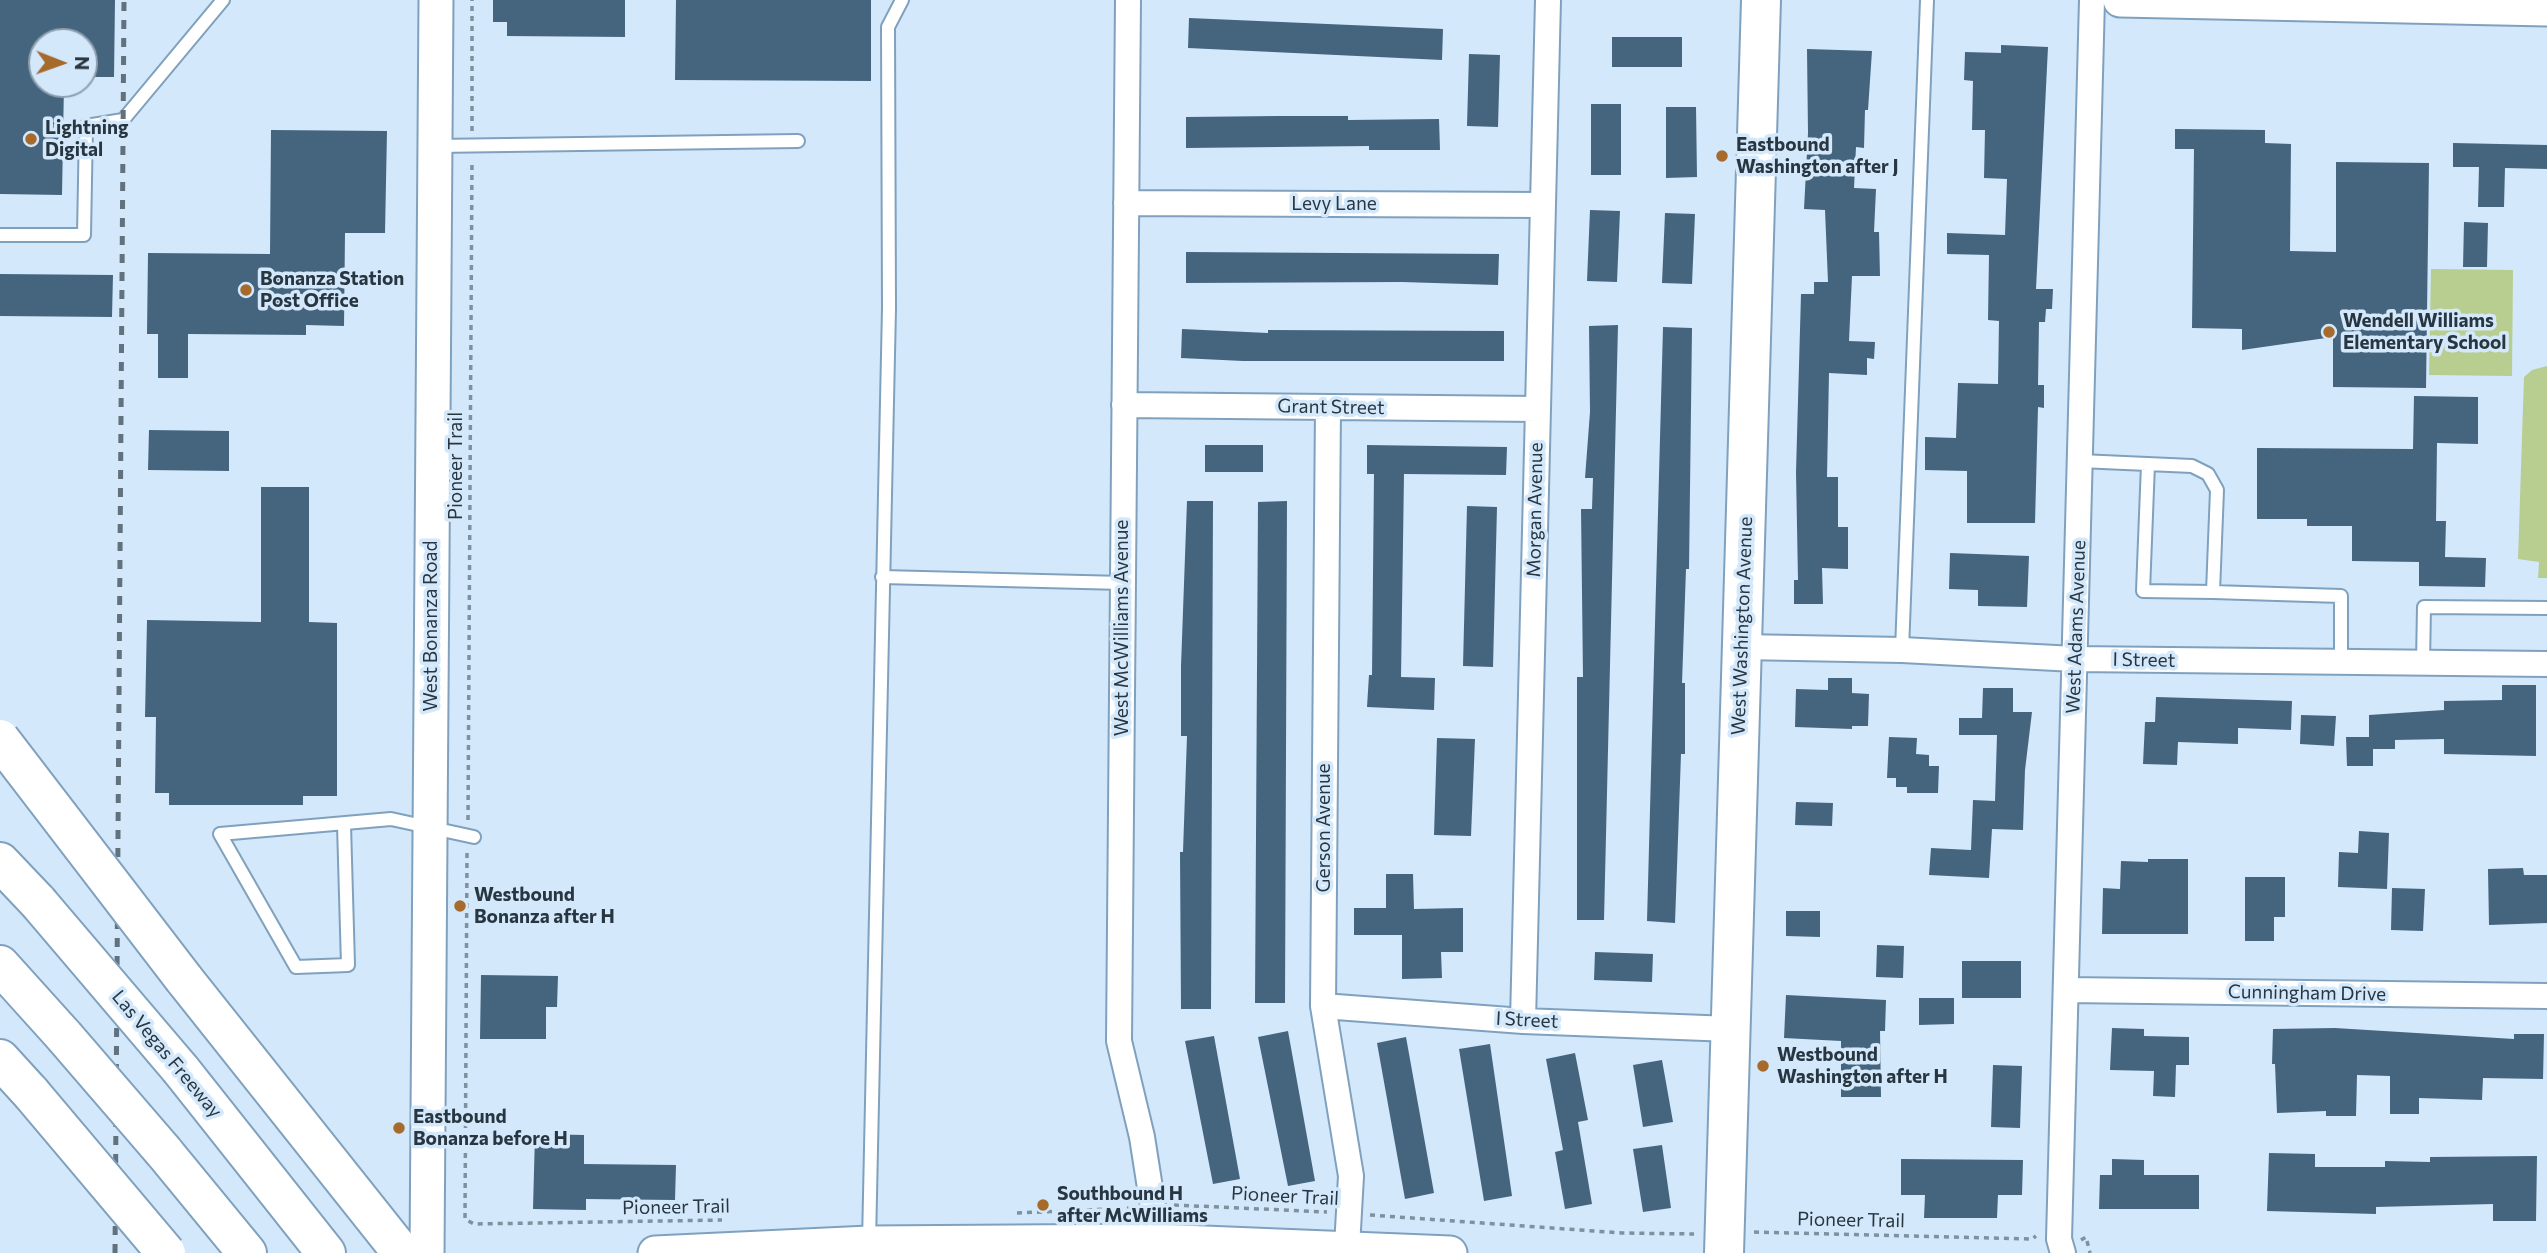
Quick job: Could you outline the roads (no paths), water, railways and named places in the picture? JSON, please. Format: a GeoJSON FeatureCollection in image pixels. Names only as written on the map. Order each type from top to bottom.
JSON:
{"type":"FeatureCollection","features":[{"type":"Feature","properties":{"kind":"main road","name":"West Bonanza Road"},"geometry":{"type":"LineString","coordinates":[[427,1253],[436,0]]}},
{"type":"Feature","properties":{"kind":"main road","name":"West Washington Avenue"},"geometry":{"type":"LineString","coordinates":[[1725,1243],[1761,0]]}},
{"type":"Feature","properties":{"kind":"main road"},"geometry":{"type":"LineString","coordinates":[[2120,0],[2425,4],[2547,9]]}},
{"type":"Feature","properties":{"kind":"main road"},"geometry":{"type":"LineString","coordinates":[[0,739],[184,979],[364,1209],[402,1253]]}},
{"type":"Feature","properties":{"kind":"main road","name":"Las Vegas Freeway"},"geometry":{"type":"LineString","coordinates":[[0,862],[38,902],[181,1070],[244,1146],[326,1253]]}},
{"type":"Feature","properties":{"kind":"main road"},"geometry":{"type":"LineString","coordinates":[[0,965],[164,1152],[247,1253]]}},
{"type":"Feature","properties":{"kind":"main road"},"geometry":{"type":"LineString","coordinates":[[0,1059],[166,1253]]}},
{"type":"Feature","properties":{"kind":"main road"},"geometry":{"type":"LineString","coordinates":[[244,1146],[343,1253]]}},
{"type":"Feature","properties":{"kind":"main road"},"geometry":{"type":"LineString","coordinates":[[655,1253],[790,1249],[869,1243],[975,1247],[1155,1247],[1450,1253]]}},
{"type":"Feature","properties":{"kind":"street","name":"West McWilliams Avenue"},"geometry":{"type":"LineString","coordinates":[[1128,0],[1119,1041],[1142,1137],[1153,1207],[1155,1247]]}},
{"type":"Feature","properties":{"kind":"street","name":"Morgan Avenue"},"geometry":{"type":"LineString","coordinates":[[1523,1021],[1548,0]]}},
{"type":"Feature","properties":{"kind":"street","name":"West Adams Avenue"},"geometry":{"type":"LineString","coordinates":[[2061,1246],[2092,0]]}},
{"type":"Feature","properties":{"kind":"street","name":"Levy Lane"},"geometry":{"type":"LineString","coordinates":[[1126,203],[1543,205]]}},
{"type":"Feature","properties":{"kind":"street","name":"Grant Street"},"geometry":{"type":"LineString","coordinates":[[1124,405],[1538,409]]}},
{"type":"Feature","properties":{"kind":"street","name":"Gerson Avenue"},"geometry":{"type":"LineString","coordinates":[[1328,407],[1323,1006],[1351,1176],[1346,1250]]}},
{"type":"Feature","properties":{"kind":"street","name":"I Street"},"geometry":{"type":"LineString","coordinates":[[1742,647],[1902,650],[2075,659],[2547,664]]}},
{"type":"Feature","properties":{"kind":"street","name":"Cunningham Drive"},"geometry":{"type":"LineString","coordinates":[[2067,990],[2547,996]]}},
{"type":"Feature","properties":{"kind":"street","name":"I Street"},"geometry":{"type":"LineString","coordinates":[[1323,1006],[1523,1021],[1731,1029]]}},
{"type":"Feature","properties":{"kind":"lane"},"geometry":{"type":"LineString","coordinates":[[0,234],[84,235],[86,126],[123,120],[223,0]]}},
{"type":"Feature","properties":{"kind":"lane"},"geometry":{"type":"LineString","coordinates":[[869,1243],[889,307],[888,27],[902,0]]}},
{"type":"Feature","properties":{"kind":"lane"},"geometry":{"type":"LineString","coordinates":[[1902,650],[1927,0]]}},
{"type":"Feature","properties":{"kind":"lane"},"geometry":{"type":"LineString","coordinates":[[435,146],[692,140],[798,141]]}},
{"type":"Feature","properties":{"kind":"lane"},"geometry":{"type":"LineString","coordinates":[[2080,461],[2192,466],[2208,474],[2217,490],[2213,592]]}},
{"type":"Feature","properties":{"kind":"lane"},"geometry":{"type":"LineString","coordinates":[[2148,464],[2143,591],[2341,596],[2341,662]]}},
{"type":"Feature","properties":{"kind":"lane"},"geometry":{"type":"LineString","coordinates":[[882,577],[1122,583]]}},
{"type":"Feature","properties":{"kind":"lane"},"geometry":{"type":"LineString","coordinates":[[2423,663],[2424,607],[2547,608]]}},
{"type":"Feature","properties":{"kind":"lane"},"geometry":{"type":"LineString","coordinates":[[344,825],[348,965],[296,967],[220,834],[391,819],[471,836]]}},
{"type":"Feature","properties":{"kind":"railway"},"geometry":{"type":"LineString","coordinates":[[115,1253],[124,0]]}},
{"type":"Feature","properties":{"kind":"place","name":"Lightning Digital"},"geometry":{"type":"Point","coordinates":[31,139]}},
{"type":"Feature","properties":{"kind":"place","name":"Eastbound Washington after J"},"geometry":{"type":"Point","coordinates":[1722,156]}},
{"type":"Feature","properties":{"kind":"place","name":"Bonanza Station Post Office"},"geometry":{"type":"Point","coordinates":[246,290]}},
{"type":"Feature","properties":{"kind":"place","name":"Wendell Williams Elementary School"},"geometry":{"type":"Point","coordinates":[2329,332]}},
{"type":"Feature","properties":{"kind":"place","name":"Westbound Bonanza after H"},"geometry":{"type":"Point","coordinates":[460,906]}},
{"type":"Feature","properties":{"kind":"place","name":"Westbound Washington after H"},"geometry":{"type":"Point","coordinates":[1763,1066]}},
{"type":"Feature","properties":{"kind":"place","name":"Eastbound Bonanza before H"},"geometry":{"type":"Point","coordinates":[399,1128]}},
{"type":"Feature","properties":{"kind":"place","name":"Southbound H after McWilliams"},"geometry":{"type":"Point","coordinates":[1043,1205]}}]}
